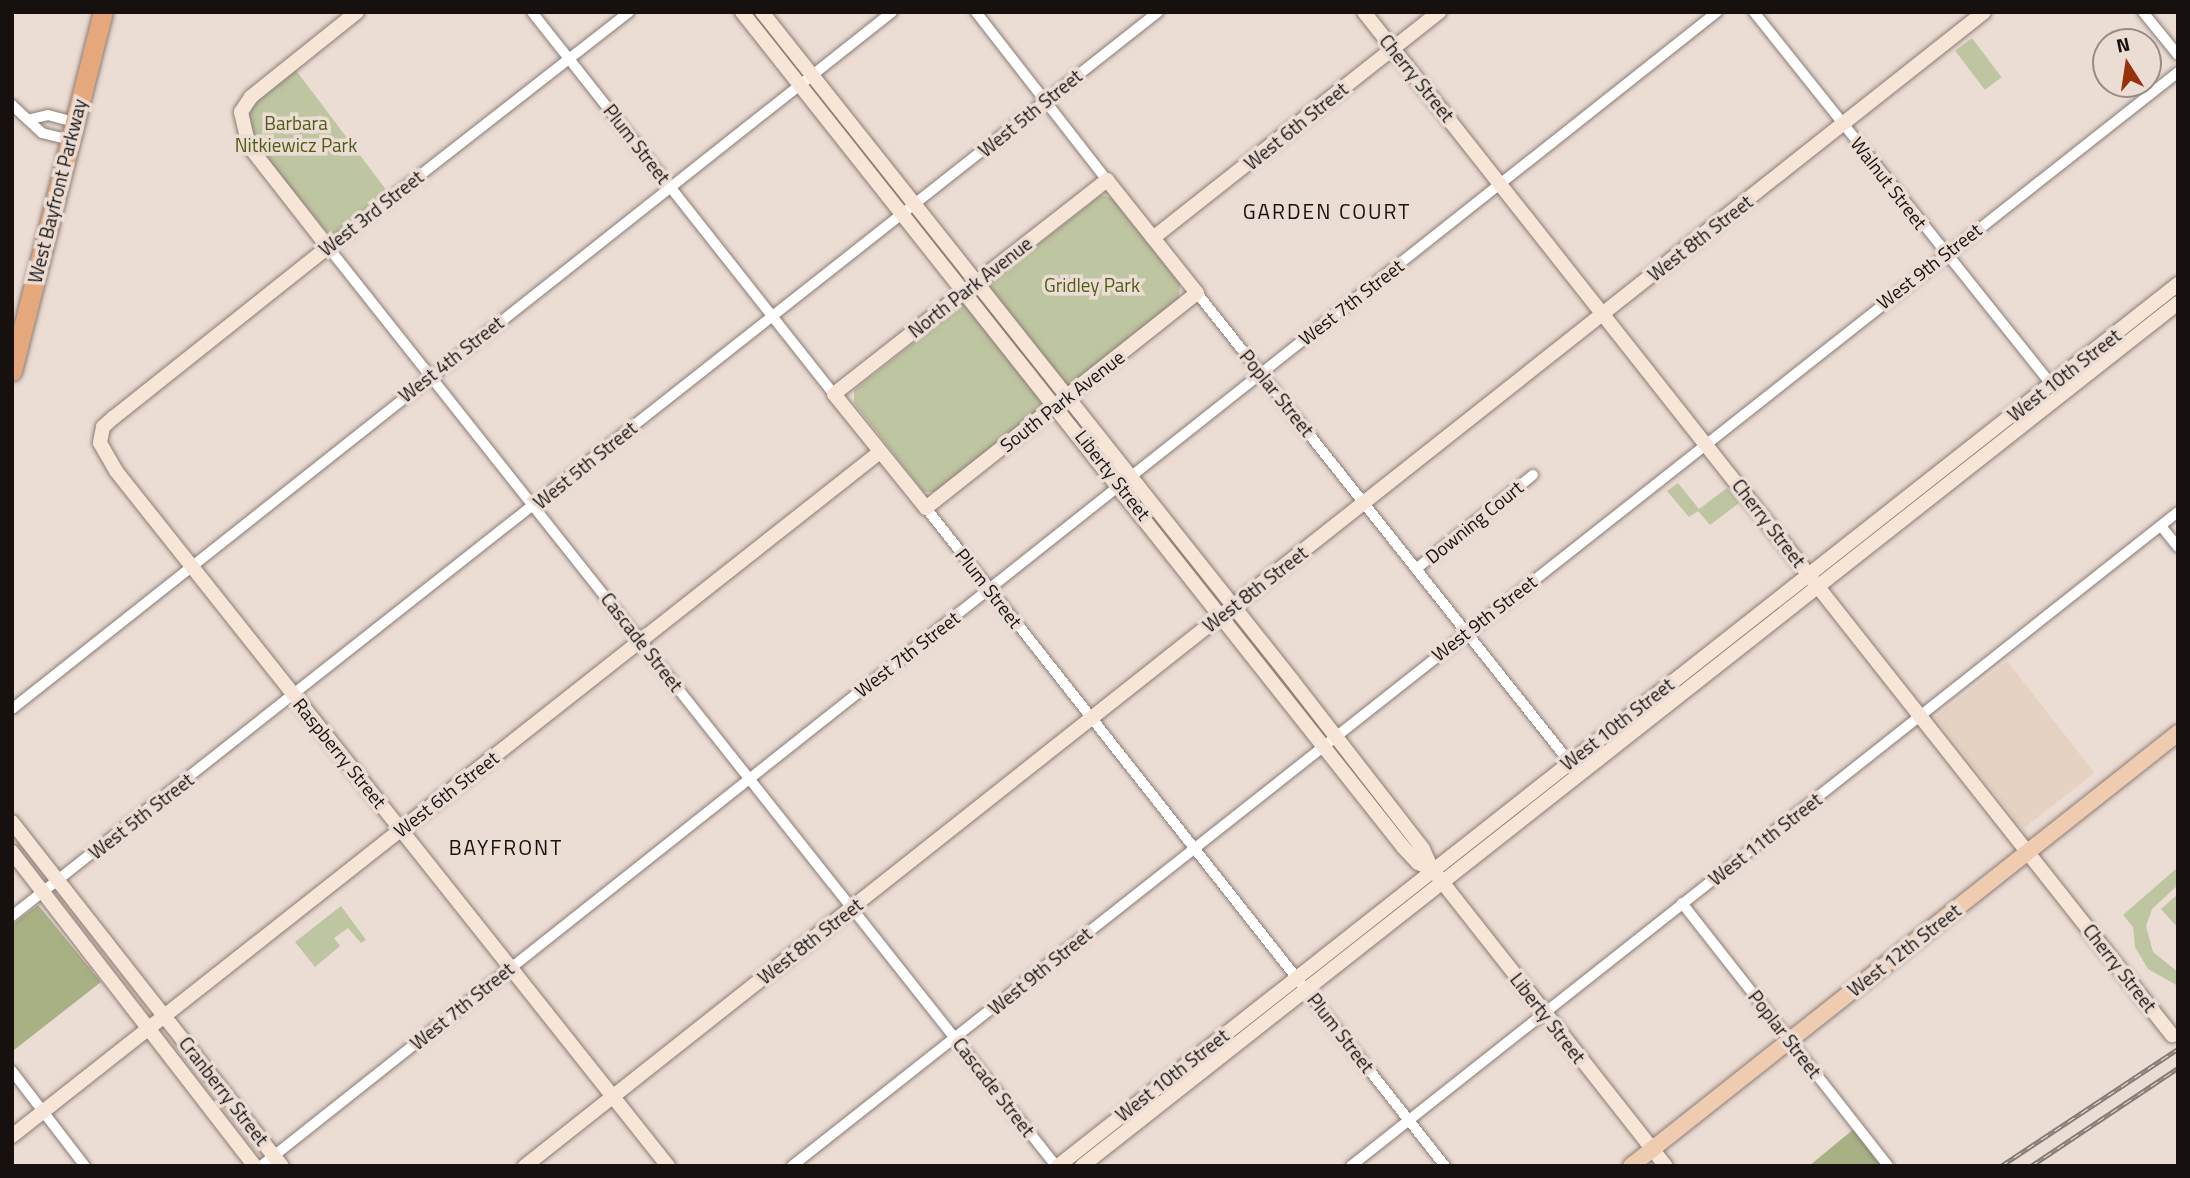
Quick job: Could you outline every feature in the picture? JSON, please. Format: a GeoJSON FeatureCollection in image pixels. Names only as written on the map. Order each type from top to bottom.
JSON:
{"type":"FeatureCollection","features":[{"type":"Feature","properties":{"kind":"highway","name":"West Bayfront Parkway"},"geometry":{"type":"LineString","coordinates":[[12,371],[103,12]]}},
{"type":"Feature","properties":{"kind":"main road","name":"West 12th Street"},"geometry":{"type":"LineString","coordinates":[[1631,1166],[2178,733]]}},
{"type":"Feature","properties":{"kind":"street","name":"Cascade Street"},"geometry":{"type":"LineString","coordinates":[[358,12],[251,97],[241,113],[249,146],[1057,1166]]}},
{"type":"Feature","properties":{"kind":"street","name":"Plum Street"},"geometry":{"type":"LineString","coordinates":[[532,12],[1445,1166]]}},
{"type":"Feature","properties":{"kind":"street","name":"West 3rd Street"},"geometry":{"type":"LineString","coordinates":[[100,435],[114,417],[629,12]]}},
{"type":"Feature","properties":{"kind":"street","name":"Liberty Street"},"geometry":{"type":"LineString","coordinates":[[742,12],[799,86],[909,211],[1063,401],[1330,742],[1418,863],[1432,869],[1666,1166]]}},
{"type":"Feature","properties":{"kind":"street","name":"Liberty Street"},"geometry":{"type":"LineString","coordinates":[[761,12],[812,77],[909,211]]}},
{"type":"Feature","properties":{"kind":"street","name":"West 4th Street"},"geometry":{"type":"LineString","coordinates":[[12,709],[892,12]]}},
{"type":"Feature","properties":{"kind":"street","name":"Poplar Street"},"geometry":{"type":"LineString","coordinates":[[976,12],[1574,768]]}},
{"type":"Feature","properties":{"kind":"street","name":"West 5th Street"},"geometry":{"type":"LineString","coordinates":[[12,916],[1158,12]]}},
{"type":"Feature","properties":{"kind":"street","name":"Cherry Street"},"geometry":{"type":"LineString","coordinates":[[1364,12],[2172,1035]]}},
{"type":"Feature","properties":{"kind":"street","name":"West 6th Street"},"geometry":{"type":"LineString","coordinates":[[1153,238],[1439,12]]}},
{"type":"Feature","properties":{"kind":"street","name":"West 7th Street"},"geometry":{"type":"LineString","coordinates":[[261,1166],[278,1161],[510,967],[1717,12]]}},
{"type":"Feature","properties":{"kind":"street","name":"Walnut Street"},"geometry":{"type":"LineString","coordinates":[[1754,12],[2056,390]]}},
{"type":"Feature","properties":{"kind":"street","name":"West 8th Street"},"geometry":{"type":"LineString","coordinates":[[525,1166],[1984,12]]}},
{"type":"Feature","properties":{"kind":"street"},"geometry":{"type":"LineString","coordinates":[[2143,12],[2178,55]]}},
{"type":"Feature","properties":{"kind":"street","name":"West 9th Street"},"geometry":{"type":"LineString","coordinates":[[792,1166],[1945,253],[2178,72]]}},
{"type":"Feature","properties":{"kind":"street"},"geometry":{"type":"LineString","coordinates":[[12,105],[31,119],[42,133],[73,131]]}},
{"type":"Feature","properties":{"kind":"street"},"geometry":{"type":"LineString","coordinates":[[31,119],[48,115],[73,131]]}},
{"type":"Feature","properties":{"kind":"street","name":"North Park Avenue"},"geometry":{"type":"LineString","coordinates":[[834,394],[1107,180]]}},
{"type":"Feature","properties":{"kind":"street","name":"South Park Avenue"},"geometry":{"type":"LineString","coordinates":[[926,508],[1197,293]]}},
{"type":"Feature","properties":{"kind":"street","name":"West 10th Street"},"geometry":{"type":"LineString","coordinates":[[1057,1166],[1306,989],[1442,882],[1574,768],[2176,295]]}},
{"type":"Feature","properties":{"kind":"street","name":"Raspberry Street"},"geometry":{"type":"LineString","coordinates":[[100,435],[106,460],[192,564],[668,1166]]}},
{"type":"Feature","properties":{"kind":"street","name":"West 6th Street"},"geometry":{"type":"LineString","coordinates":[[12,1136],[45,1113],[401,828],[880,452]]}},
{"type":"Feature","properties":{"kind":"street","name":"Downing Court"},"geometry":{"type":"LineString","coordinates":[[1416,569],[1533,475]]}},
{"type":"Feature","properties":{"kind":"street","name":"West 11th Street"},"geometry":{"type":"LineString","coordinates":[[1351,1166],[2178,512]]}},
{"type":"Feature","properties":{"kind":"street"},"geometry":{"type":"LineString","coordinates":[[2161,526],[2178,547]]}},
{"type":"Feature","properties":{"kind":"street","name":"West 10th Street"},"geometry":{"type":"LineString","coordinates":[[1082,1166],[1296,977],[1432,869],[1574,768]]}},
{"type":"Feature","properties":{"kind":"street","name":"Cranberry Street"},"geometry":{"type":"LineString","coordinates":[[12,822],[278,1161]]}},
{"type":"Feature","properties":{"kind":"street","name":"Cranberry Street"},"geometry":{"type":"LineString","coordinates":[[12,852],[41,894],[151,1028],[255,1166]]}},
{"type":"Feature","properties":{"kind":"street","name":"Poplar Street"},"geometry":{"type":"LineString","coordinates":[[1682,903],[1888,1166]]}},
{"type":"Feature","properties":{"kind":"street"},"geometry":{"type":"LineString","coordinates":[[12,1071],[85,1166]]}},
{"type":"Feature","properties":{"kind":"shaded area"},"geometry":{"type":"Polygon","coordinates":[[[2007,661],[2094,773],[2023,829],[1935,717],[2007,661]]]}},
{"type":"Feature","properties":{"kind":"green space"},"geometry":{"type":"Polygon","coordinates":[[[1972,38],[2001,77],[1985,90],[1955,51],[1972,38]]]}},
{"type":"Feature","properties":{"kind":"green space","name":"Barbara Nitkiewicz Park"},"geometry":{"type":"Polygon","coordinates":[[[295,69],[387,191],[331,237],[252,141],[249,116],[254,103],[295,69]]]}},
{"type":"Feature","properties":{"kind":"green space","name":"Gridley Park"},"geometry":{"type":"Polygon","coordinates":[[[1101,195],[1112,198],[1180,284],[1179,300],[935,492],[924,492],[854,403],[854,390],[1101,195]]]}},
{"type":"Feature","properties":{"kind":"green space"},"geometry":{"type":"Polygon","coordinates":[[[1678,483],[1699,509],[1727,488],[1739,503],[1710,525],[1698,511],[1689,517],[1667,491],[1678,483]]]}},
{"type":"Feature","properties":{"kind":"green space"},"geometry":{"type":"Polygon","coordinates":[[[2178,867],[2178,885],[2152,909],[2146,926],[2153,952],[2178,972],[2178,986],[2148,969],[2135,947],[2133,927],[2123,915],[2178,867]]]}},
{"type":"Feature","properties":{"kind":"green space"},"geometry":{"type":"Polygon","coordinates":[[[2178,894],[2178,928],[2161,909],[2178,894]]]}},
{"type":"Feature","properties":{"kind":"green space"},"geometry":{"type":"Polygon","coordinates":[[[38,905],[101,982],[14,1050],[12,925],[38,905]]]}},
{"type":"Feature","properties":{"kind":"green space"},"geometry":{"type":"Polygon","coordinates":[[[341,906],[366,940],[361,943],[348,928],[334,938],[340,946],[315,967],[295,942],[341,906]]]}},
{"type":"Feature","properties":{"kind":"green space"},"geometry":{"type":"Polygon","coordinates":[[[1855,1128],[1884,1166],[1809,1166],[1855,1128]]]}},
{"type":"Feature","properties":{"kind":"railway"},"geometry":{"type":"LineString","coordinates":[[2001,1166],[2178,1049]]}},
{"type":"Feature","properties":{"kind":"railway"},"geometry":{"type":"LineString","coordinates":[[2031,1166],[2178,1068]]}},
{"type":"Feature","properties":{"kind":"district","name":"GARDEN COURT"},"geometry":{"type":"Point","coordinates":[1327,211]}},
{"type":"Feature","properties":{"kind":"district","name":"BAYFRONT"},"geometry":{"type":"Point","coordinates":[506,847]}}]}
